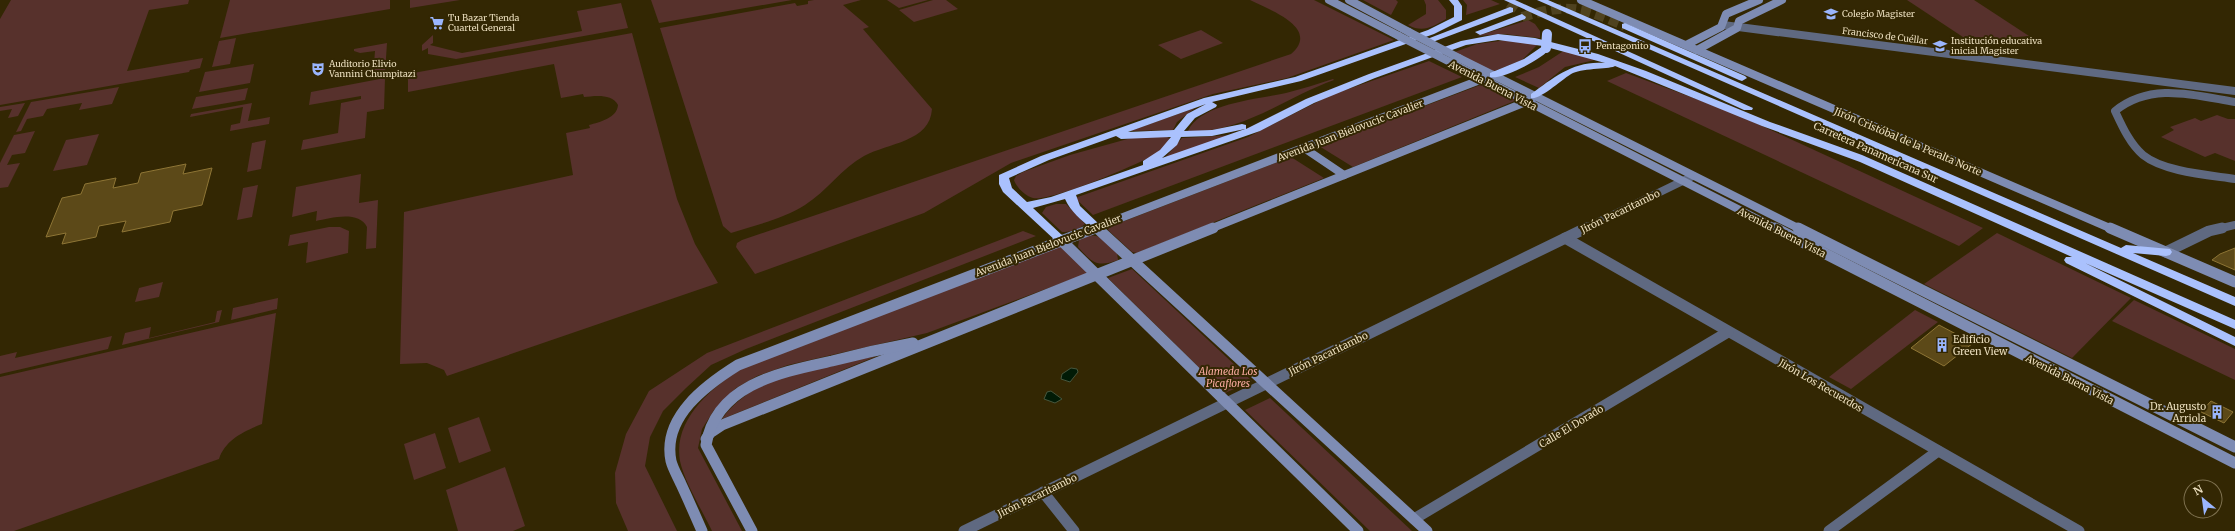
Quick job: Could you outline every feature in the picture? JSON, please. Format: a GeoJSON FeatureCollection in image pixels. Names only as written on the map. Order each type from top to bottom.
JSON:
{"type":"FeatureCollection","features":[{"type":"Feature","properties":{"kind":"highway"},"geometry":{"type":"LineString","coordinates":[[1062,240],[1008,190],[1004,184],[1003,176],[1045,158],[1208,100],[1298,79],[1431,32],[1459,18],[1458,6],[1453,0]]}},
{"type":"Feature","properties":{"kind":"highway","name":"Carretera Panamericana Sur"},"geometry":{"type":"LineString","coordinates":[[1541,0],[2235,302]]}},
{"type":"Feature","properties":{"kind":"highway"},"geometry":{"type":"LineString","coordinates":[[1092,186],[1149,162],[1164,152],[1182,125],[1191,116],[1207,107],[1223,102],[1276,91],[1318,79],[1495,18],[1508,3],[1540,21],[1545,26],[1547,34],[1546,48],[1535,57],[1520,65],[1493,75]]}},
{"type":"Feature","properties":{"kind":"highway","name":"Carretera Panamericana Sur"},"geometry":{"type":"LineString","coordinates":[[1508,3],[2235,325]]}},
{"type":"Feature","properties":{"kind":"highway"},"geometry":{"type":"LineString","coordinates":[[1045,158],[1131,134],[1209,134],[1240,128],[1337,82],[1522,17]]}},
{"type":"Feature","properties":{"kind":"highway"},"geometry":{"type":"LineString","coordinates":[[1625,26],[1875,139],[1893,153]]}},
{"type":"Feature","properties":{"kind":"highway"},"geometry":{"type":"LineString","coordinates":[[1026,206],[1070,194],[1256,129],[1310,102],[1372,76],[1456,46],[1490,38],[1535,41],[1595,56],[1644,73],[1766,124]]}},
{"type":"Feature","properties":{"kind":"highway"},"geometry":{"type":"LineString","coordinates":[[1535,96],[1570,69],[1582,65],[1604,65],[1622,69],[1865,160]]}},
{"type":"Feature","properties":{"kind":"highway"},"geometry":{"type":"LineString","coordinates":[[1070,194],[1071,201],[1076,208],[1096,227]]}},
{"type":"Feature","properties":{"kind":"highway"},"geometry":{"type":"LineString","coordinates":[[1948,198],[2235,342]]}},
{"type":"Feature","properties":{"kind":"highway"},"geometry":{"type":"LineString","coordinates":[[2104,244],[2133,250],[2166,252]]}},
{"type":"Feature","properties":{"kind":"main road","name":"Avenida Buena Vista"},"geometry":{"type":"LineString","coordinates":[[1329,0],[2235,463]]}},
{"type":"Feature","properties":{"kind":"main road","name":"Avenida Buena Vista"},"geometry":{"type":"LineString","coordinates":[[1349,0],[1459,58],[2235,448]]}},
{"type":"Feature","properties":{"kind":"main road","name":"Jirón Cristóbal de la Peralta Norte"},"geometry":{"type":"LineString","coordinates":[[1581,0],[2235,282]]}},
{"type":"Feature","properties":{"kind":"main road"},"geometry":{"type":"LineString","coordinates":[[1686,46],[1722,25],[1726,14],[1759,0]]}},
{"type":"Feature","properties":{"kind":"main road"},"geometry":{"type":"LineString","coordinates":[[1697,50],[1737,28],[1739,21],[1782,0]]}},
{"type":"Feature","properties":{"kind":"main road","name":"Avenida Juan Bielovucic Cavalier"},"geometry":{"type":"LineString","coordinates":[[702,531],[677,479],[669,455],[677,422],[696,396],[722,374],[756,357],[1493,75]]}},
{"type":"Feature","properties":{"kind":"main road"},"geometry":{"type":"LineString","coordinates":[[706,439],[710,433],[722,424],[1134,261],[1526,102],[1535,96]]}},
{"type":"Feature","properties":{"kind":"main road"},"geometry":{"type":"LineString","coordinates":[[1304,148],[1344,175]]}},
{"type":"Feature","properties":{"kind":"main road"},"geometry":{"type":"LineString","coordinates":[[1096,227],[1427,531]]}},
{"type":"Feature","properties":{"kind":"main road"},"geometry":{"type":"LineString","coordinates":[[1062,240],[1358,531]]}},
{"type":"Feature","properties":{"kind":"main road"},"geometry":{"type":"LineString","coordinates":[[1968,326],[1974,324],[1978,318]]}},
{"type":"Feature","properties":{"kind":"main road"},"geometry":{"type":"LineString","coordinates":[[752,531],[708,451],[706,439],[712,424],[725,406],[739,393],[761,380],[803,367],[942,336]]}},
{"type":"Feature","properties":{"kind":"street","name":"Francisco de Cuéllar"},"geometry":{"type":"LineString","coordinates":[[1722,25],[2235,91]]}},
{"type":"Feature","properties":{"kind":"street"},"geometry":{"type":"LineString","coordinates":[[2235,102],[2154,93],[2141,96],[2121,105],[2115,111],[2130,140],[2144,156],[2182,170],[2235,179]]}},
{"type":"Feature","properties":{"kind":"street","name":"Jirón Pacaritambo"},"geometry":{"type":"LineString","coordinates":[[964,531],[1693,176]]}},
{"type":"Feature","properties":{"kind":"street"},"geometry":{"type":"LineString","coordinates":[[2166,252],[2209,231],[2235,225]]}},
{"type":"Feature","properties":{"kind":"street","name":"Jirón Los Recuerdos"},"geometry":{"type":"LineString","coordinates":[[1565,238],[2079,531]]}},
{"type":"Feature","properties":{"kind":"street","name":"Calle El Dorado"},"geometry":{"type":"LineString","coordinates":[[1414,519],[1728,332]]}},
{"type":"Feature","properties":{"kind":"street"},"geometry":{"type":"LineString","coordinates":[[1828,531],[1938,451]]}},
{"type":"Feature","properties":{"kind":"street"},"geometry":{"type":"LineString","coordinates":[[1043,492],[1074,531]]}},
{"type":"Feature","properties":{"kind":"green space"},"geometry":{"type":"Polygon","coordinates":[[[11,0],[189,0],[188,4],[149,10],[127,71],[203,58],[200,68],[190,70],[189,72],[0,105],[0,19],[11,0]]]}},
{"type":"Feature","properties":{"kind":"green space"},"geometry":{"type":"Polygon","coordinates":[[[230,0],[390,0],[390,9],[220,38],[230,0]]]}},
{"type":"Feature","properties":{"kind":"green space"},"geometry":{"type":"Polygon","coordinates":[[[410,0],[460,0],[410,8],[410,0]]]}},
{"type":"Feature","properties":{"kind":"green space"},"geometry":{"type":"Polygon","coordinates":[[[651,0],[792,0],[659,23],[651,0]]]}},
{"type":"Feature","properties":{"kind":"green space"},"geometry":{"type":"Polygon","coordinates":[[[861,0],[843,5],[869,27],[863,29],[932,109],[929,120],[924,128],[916,135],[864,156],[856,161],[813,199],[797,210],[731,233],[723,226],[660,28],[795,3],[797,6],[808,4],[808,1],[861,0]]]}},
{"type":"Feature","properties":{"kind":"green space"},"geometry":{"type":"Polygon","coordinates":[[[887,0],[928,0],[899,8],[887,0]]]}},
{"type":"Feature","properties":{"kind":"green space"},"geometry":{"type":"Polygon","coordinates":[[[933,0],[946,0],[958,9],[914,22],[899,10],[933,0]]]}},
{"type":"Feature","properties":{"kind":"green space"},"geometry":{"type":"Polygon","coordinates":[[[1250,0],[1314,0],[1394,40],[1287,78],[1213,94],[1011,163],[924,213],[755,274],[736,247],[737,243],[742,240],[1291,54],[1299,45],[1300,36],[1296,28],[1280,15],[1250,0]]]}},
{"type":"Feature","properties":{"kind":"green space"},"geometry":{"type":"Polygon","coordinates":[[[1363,0],[1396,0],[1398,2],[1391,15],[1363,0]]]}},
{"type":"Feature","properties":{"kind":"green space"},"geometry":{"type":"Polygon","coordinates":[[[1424,0],[1438,0],[1446,10],[1446,19],[1432,27],[1423,29],[1418,29],[1408,25],[1426,14],[1426,5],[1424,0]]]}},
{"type":"Feature","properties":{"kind":"green space"},"geometry":{"type":"Polygon","coordinates":[[[1463,0],[1491,0],[1500,4],[1466,15],[1467,5],[1463,0]]]}},
{"type":"Feature","properties":{"kind":"green space"},"geometry":{"type":"Polygon","coordinates":[[[1907,0],[1974,0],[2029,36],[1969,41],[1907,0]]]}},
{"type":"Feature","properties":{"kind":"green space"},"geometry":{"type":"Polygon","coordinates":[[[621,3],[628,28],[456,59],[428,54],[428,48],[422,51],[422,45],[433,35],[433,43],[430,45],[462,53],[582,31],[577,11],[621,3]]]}},
{"type":"Feature","properties":{"kind":"green space"},"geometry":{"type":"Polygon","coordinates":[[[1528,20],[1535,24],[1540,31],[1540,38],[1504,34],[1477,36],[1528,20]]]}},
{"type":"Feature","properties":{"kind":"green space"},"geometry":{"type":"Polygon","coordinates":[[[1201,30],[1223,43],[1181,59],[1158,45],[1201,30]]]}},
{"type":"Feature","properties":{"kind":"green space"},"geometry":{"type":"Polygon","coordinates":[[[632,33],[677,199],[695,244],[718,283],[447,376],[444,370],[427,363],[400,364],[404,212],[573,175],[566,133],[590,128],[589,125],[607,119],[615,113],[618,105],[612,99],[602,96],[584,97],[583,94],[561,98],[554,64],[408,92],[408,74],[632,33]]]}},
{"type":"Feature","properties":{"kind":"green space"},"geometry":{"type":"Polygon","coordinates":[[[236,38],[230,64],[212,67],[219,41],[236,38]]]}},
{"type":"Feature","properties":{"kind":"green space"},"geometry":{"type":"Polygon","coordinates":[[[1507,40],[1538,44],[1522,60],[1492,72],[1452,53],[1477,44],[1507,40]]]}},
{"type":"Feature","properties":{"kind":"green space"},"geometry":{"type":"Polygon","coordinates":[[[387,43],[385,73],[359,78],[359,73],[374,64],[375,51],[360,53],[354,51],[354,49],[387,43]]]}},
{"type":"Feature","properties":{"kind":"green space"},"geometry":{"type":"Polygon","coordinates":[[[1565,50],[1599,59],[1565,67],[1539,88],[1515,77],[1539,67],[1565,50]]]}},
{"type":"Feature","properties":{"kind":"green space"},"geometry":{"type":"Polygon","coordinates":[[[1429,61],[1462,77],[1093,215],[1075,198],[1248,137],[1331,95],[1429,61]]]}},
{"type":"Feature","properties":{"kind":"green space"},"geometry":{"type":"Polygon","coordinates":[[[254,64],[250,83],[199,92],[205,72],[254,64]]]}},
{"type":"Feature","properties":{"kind":"green space"},"geometry":{"type":"Polygon","coordinates":[[[1626,73],[1734,113],[1983,228],[1959,246],[1607,81],[1626,73]]]}},
{"type":"Feature","properties":{"kind":"green space"},"geometry":{"type":"Polygon","coordinates":[[[385,78],[384,109],[367,112],[365,138],[301,150],[303,140],[338,133],[341,103],[361,99],[361,96],[309,105],[311,92],[385,78]]]}},
{"type":"Feature","properties":{"kind":"green space"},"geometry":{"type":"Polygon","coordinates":[[[1333,79],[1334,80],[1245,121],[1226,127],[1188,131],[1195,122],[1205,114],[1217,108],[1246,100],[1286,93],[1333,79]]]}},
{"type":"Feature","properties":{"kind":"green space"},"geometry":{"type":"Polygon","coordinates":[[[1483,84],[1517,100],[1353,167],[1319,146],[1483,84]]]}},
{"type":"Feature","properties":{"kind":"green space"},"geometry":{"type":"Polygon","coordinates":[[[119,87],[112,104],[79,110],[82,103],[47,109],[43,116],[27,119],[21,131],[16,132],[31,102],[119,87]]]}},
{"type":"Feature","properties":{"kind":"green space"},"geometry":{"type":"Polygon","coordinates":[[[248,88],[245,100],[192,109],[196,97],[248,88]]]}},
{"type":"Feature","properties":{"kind":"green space"},"geometry":{"type":"Polygon","coordinates":[[[25,103],[18,116],[8,118],[12,109],[0,111],[0,107],[25,103]]]}},
{"type":"Feature","properties":{"kind":"green space"},"geometry":{"type":"Polygon","coordinates":[[[252,103],[248,121],[270,117],[269,124],[230,131],[231,125],[240,123],[243,107],[190,117],[191,114],[252,103]]]}},
{"type":"Feature","properties":{"kind":"green space"},"geometry":{"type":"Polygon","coordinates":[[[1195,108],[1177,122],[1173,130],[1130,131],[1195,108]]]}},
{"type":"Feature","properties":{"kind":"green space"},"geometry":{"type":"Polygon","coordinates":[[[2217,115],[2228,119],[2235,119],[2235,161],[2215,153],[2205,157],[2161,137],[2174,130],[2170,127],[2195,118],[2201,121],[2217,115]]]}},
{"type":"Feature","properties":{"kind":"green space"},"geometry":{"type":"Polygon","coordinates":[[[35,131],[25,153],[12,155],[7,165],[20,163],[8,187],[0,188],[0,163],[14,135],[35,131]]]}},
{"type":"Feature","properties":{"kind":"green space"},"geometry":{"type":"Polygon","coordinates":[[[99,134],[87,165],[53,171],[66,140],[99,134]]]}},
{"type":"Feature","properties":{"kind":"green space"},"geometry":{"type":"Polygon","coordinates":[[[1233,135],[1164,159],[1182,138],[1233,135]]]}},
{"type":"Feature","properties":{"kind":"green space"},"geometry":{"type":"Polygon","coordinates":[[[1166,136],[1170,139],[1168,142],[1162,149],[1152,156],[1111,175],[1056,195],[1042,198],[1027,196],[1017,186],[1014,180],[1016,176],[1023,172],[1070,155],[1131,138],[1166,136]]]}},
{"type":"Feature","properties":{"kind":"green space"},"geometry":{"type":"Polygon","coordinates":[[[266,140],[261,169],[247,172],[252,143],[266,140]]]}},
{"type":"Feature","properties":{"kind":"green space"},"geometry":{"type":"Polygon","coordinates":[[[1291,157],[1324,178],[1137,253],[1132,252],[1108,230],[1109,227],[1291,157]]]}},
{"type":"Feature","properties":{"kind":"green space"},"geometry":{"type":"Polygon","coordinates":[[[361,174],[359,203],[378,200],[376,248],[366,249],[367,227],[358,218],[344,216],[316,221],[317,211],[292,217],[296,187],[361,174]]]}},
{"type":"Feature","properties":{"kind":"green space"},"geometry":{"type":"Polygon","coordinates":[[[258,185],[252,217],[237,220],[243,188],[258,185]]]}},
{"type":"Feature","properties":{"kind":"green space"},"geometry":{"type":"Polygon","coordinates":[[[1056,204],[1066,204],[1085,224],[1080,228],[1068,232],[1062,232],[1042,213],[1046,207],[1056,204]]]}},
{"type":"Feature","properties":{"kind":"green space"},"geometry":{"type":"Polygon","coordinates":[[[329,227],[340,227],[349,231],[348,253],[306,263],[308,242],[288,246],[290,235],[329,227]]]}},
{"type":"Feature","properties":{"kind":"green space"},"geometry":{"type":"Polygon","coordinates":[[[1023,231],[1036,236],[746,349],[711,365],[663,411],[650,437],[645,466],[677,531],[628,531],[616,503],[615,473],[626,434],[649,391],[707,353],[1023,231]]]}},
{"type":"Feature","properties":{"kind":"green space"},"geometry":{"type":"Polygon","coordinates":[[[1997,233],[2131,298],[2072,358],[1924,284],[1997,233]]]}},
{"type":"Feature","properties":{"kind":"green space"},"geometry":{"type":"Polygon","coordinates":[[[1090,235],[1101,237],[1117,253],[1118,260],[1099,263],[1091,260],[1078,247],[1079,240],[1090,235]]]}},
{"type":"Feature","properties":{"kind":"green space"},"geometry":{"type":"Polygon","coordinates":[[[1057,247],[1063,247],[1087,271],[1086,274],[927,333],[788,365],[757,376],[736,388],[714,410],[702,429],[698,448],[742,531],[712,531],[685,478],[680,461],[679,446],[682,432],[688,419],[696,407],[717,386],[741,369],[1057,247]]]}},
{"type":"Feature","properties":{"kind":"green space","name":"Alameda Los Picaflores"},"geometry":{"type":"Polygon","coordinates":[[[1132,269],[1252,381],[1225,393],[1108,278],[1132,269]]]}},
{"type":"Feature","properties":{"kind":"green space"},"geometry":{"type":"Polygon","coordinates":[[[163,282],[159,297],[135,302],[139,288],[163,282]]]}},
{"type":"Feature","properties":{"kind":"green space"},"geometry":{"type":"Polygon","coordinates":[[[278,298],[277,309],[231,320],[233,308],[278,298]]]}},
{"type":"Feature","properties":{"kind":"green space"},"geometry":{"type":"Polygon","coordinates":[[[2134,300],[2235,349],[2235,380],[2112,321],[2134,300]]]}},
{"type":"Feature","properties":{"kind":"green space"},"geometry":{"type":"Polygon","coordinates":[[[222,310],[219,322],[122,345],[125,333],[151,327],[149,338],[215,322],[217,311],[222,310]]]}},
{"type":"Feature","properties":{"kind":"green space"},"geometry":{"type":"Polygon","coordinates":[[[1915,310],[1938,322],[1851,389],[1829,377],[1915,310]]]}},
{"type":"Feature","properties":{"kind":"green space"},"geometry":{"type":"Polygon","coordinates":[[[276,313],[262,424],[242,433],[230,441],[219,459],[14,531],[0,531],[0,377],[276,313]]]}},
{"type":"Feature","properties":{"kind":"green space"},"geometry":{"type":"Polygon","coordinates":[[[112,336],[108,349],[0,374],[0,356],[17,352],[15,358],[112,336]]]}},
{"type":"Feature","properties":{"kind":"green space"},"geometry":{"type":"Polygon","coordinates":[[[877,356],[722,419],[736,403],[753,390],[772,381],[813,368],[877,356]]]}},
{"type":"Feature","properties":{"kind":"green space"},"geometry":{"type":"Polygon","coordinates":[[[1270,398],[1412,531],[1370,531],[1245,410],[1270,398]]]}},
{"type":"Feature","properties":{"kind":"green space"},"geometry":{"type":"Polygon","coordinates":[[[479,417],[491,451],[459,463],[448,428],[479,417]]]}},
{"type":"Feature","properties":{"kind":"green space"},"geometry":{"type":"Polygon","coordinates":[[[435,433],[446,468],[414,480],[404,444],[435,433]]]}},
{"type":"Feature","properties":{"kind":"green space"},"geometry":{"type":"Polygon","coordinates":[[[505,467],[525,526],[513,531],[458,531],[446,490],[505,467]]]}},
{"type":"Feature","properties":{"kind":"shaded area"},"geometry":{"type":"Polygon","coordinates":[[[1071,368],[1077,369],[1078,372],[1070,382],[1061,379],[1062,374],[1071,368]]]}},
{"type":"Feature","properties":{"kind":"shaded area"},"geometry":{"type":"Polygon","coordinates":[[[1051,391],[1062,399],[1055,403],[1044,399],[1047,392],[1051,391]]]}},
{"type":"Feature","properties":{"kind":"building"},"geometry":{"type":"Polygon","coordinates":[[[186,164],[183,174],[212,168],[202,205],[173,211],[170,222],[122,232],[126,221],[99,226],[96,237],[62,244],[66,233],[46,237],[62,198],[81,194],[85,184],[116,178],[113,188],[138,183],[141,173],[186,164]]]}},
{"type":"Feature","properties":{"kind":"building"},"geometry":{"type":"Polygon","coordinates":[[[2235,248],[2235,270],[2212,260],[2220,254],[2235,248]]]}},
{"type":"Feature","properties":{"kind":"building","name":"Edificio Green View"},"geometry":{"type":"Polygon","coordinates":[[[1939,325],[1973,343],[1944,366],[1911,348],[1939,325]]]}},
{"type":"Feature","properties":{"kind":"building","name":"Dr. Augusto Arriola"},"geometry":{"type":"Polygon","coordinates":[[[2211,401],[2233,412],[2224,423],[2201,412],[2211,401]]]}},
{"type":"Feature","properties":{"kind":"tunnel"},"geometry":{"type":"LineString","coordinates":[[1510,10],[1517,0]]}},
{"type":"Feature","properties":{"kind":"tunnel"},"geometry":{"type":"LineString","coordinates":[[1522,17],[1552,10],[1575,9],[1597,15],[1625,26]]}},
{"type":"Feature","properties":{"kind":"place","name":"Colegio Magister"},"geometry":{"type":"Point","coordinates":[1831,14]}},
{"type":"Feature","properties":{"kind":"place","name":"Tu Bazar Tienda Cuartel General"},"geometry":{"type":"Point","coordinates":[437,23]}},
{"type":"Feature","properties":{"kind":"place","name":"Pentagonito"},"geometry":{"type":"Point","coordinates":[1585,46]}},
{"type":"Feature","properties":{"kind":"place","name":"Institución educativa inicial Magister"},"geometry":{"type":"Point","coordinates":[1940,46]}},
{"type":"Feature","properties":{"kind":"place","name":"Auditorio Elivio Vannini Chumpitazi"},"geometry":{"type":"Point","coordinates":[318,69]}},
{"type":"Feature","properties":{"kind":"place","name":"Edificio Green View"},"geometry":{"type":"Point","coordinates":[1942,345]}},
{"type":"Feature","properties":{"kind":"place","name":"Dr. Augusto Arriola"},"geometry":{"type":"Point","coordinates":[2217,412]}}]}
